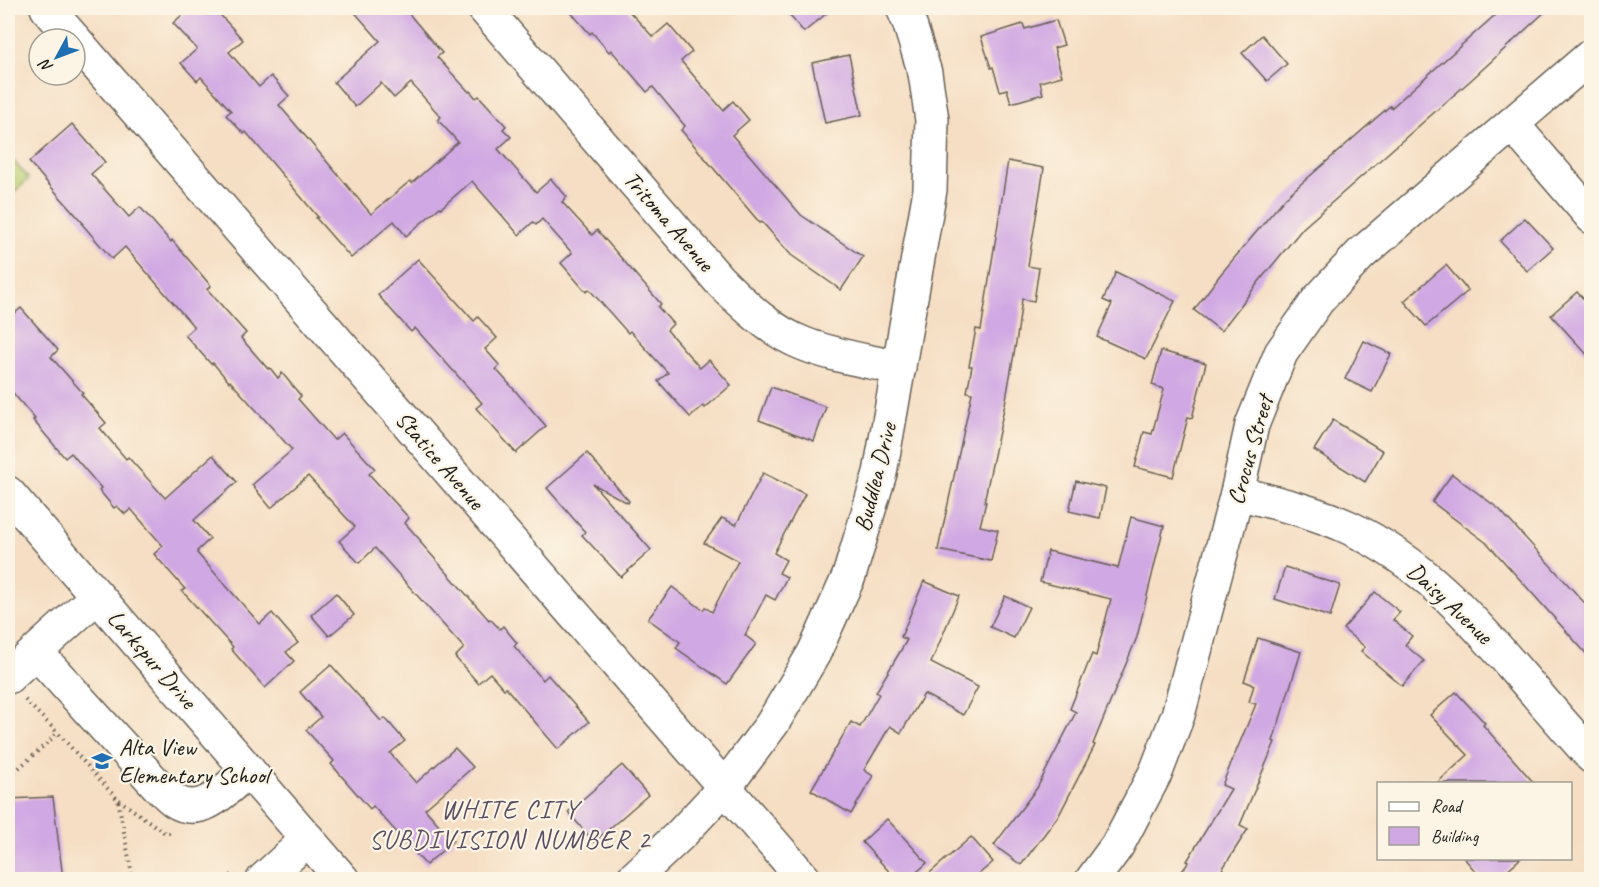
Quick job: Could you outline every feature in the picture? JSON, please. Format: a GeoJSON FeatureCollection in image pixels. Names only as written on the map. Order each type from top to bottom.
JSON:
{"type":"FeatureCollection","features":[{"type":"Feature","properties":{"kind":"street","name":"Statice Avenue"},"geometry":{"type":"LineString","coordinates":[[47,8],[64,27]]}},
{"type":"Feature","properties":{"kind":"street","name":"Tritoma Avenue"},"geometry":{"type":"LineString","coordinates":[[484,8],[719,280],[745,306],[772,328],[803,344],[899,368]]}},
{"type":"Feature","properties":{"kind":"street","name":"Buddlea Drive"},"geometry":{"type":"LineString","coordinates":[[632,879],[682,833],[724,787],[772,724],[808,663],[849,576],[880,472],[930,190],[932,120],[925,74],[903,8]]}},
{"type":"Feature","properties":{"kind":"street","name":"Statice Avenue"},"geometry":{"type":"LineString","coordinates":[[87,53],[805,879]]}},
{"type":"Feature","properties":{"kind":"street","name":"Crocus Street"},"geometry":{"type":"LineString","coordinates":[[1092,879],[1117,846],[1156,772],[1178,715],[1237,493],[1252,425],[1281,353],[1318,300],[1360,254],[1592,55]]}},
{"type":"Feature","properties":{"kind":"street"},"geometry":{"type":"LineString","coordinates":[[1512,124],[1592,217]]}},
{"type":"Feature","properties":{"kind":"street","name":"Larkspur Drive"},"geometry":{"type":"LineString","coordinates":[[8,493],[343,879]]}},
{"type":"Feature","properties":{"kind":"street","name":"Daisy Avenue"},"geometry":{"type":"LineString","coordinates":[[1237,493],[1294,508],[1350,528],[1397,554],[1438,586],[1475,622],[1592,757]]}},
{"type":"Feature","properties":{"kind":"street"},"geometry":{"type":"LineString","coordinates":[[12,689],[36,652],[97,596]]}},
{"type":"Feature","properties":{"kind":"street"},"geometry":{"type":"LineString","coordinates":[[36,652],[157,785],[176,802],[189,806],[202,805],[215,799],[248,770]]}},
{"type":"Feature","properties":{"kind":"street"},"geometry":{"type":"LineString","coordinates":[[263,879],[308,839]]}},
{"type":"Feature","properties":{"kind":"path"},"geometry":{"type":"LineString","coordinates":[[12,689],[58,733],[118,800],[133,879]]}},
{"type":"Feature","properties":{"kind":"path"},"geometry":{"type":"LineString","coordinates":[[11,799],[8,778],[58,733]]}},
{"type":"Feature","properties":{"kind":"green space"},"geometry":{"type":"Polygon","coordinates":[[[8,155],[29,179],[8,197],[8,155]]]}},
{"type":"Feature","properties":{"kind":"building"},"geometry":{"type":"Polygon","coordinates":[[[190,8],[214,8],[243,40],[229,52],[259,87],[271,76],[289,96],[279,105],[371,214],[410,181],[412,183],[458,142],[438,120],[441,117],[411,83],[394,98],[381,83],[355,107],[334,82],[380,41],[351,8],[404,8],[442,53],[437,57],[469,92],[476,98],[479,96],[506,126],[503,129],[511,137],[498,149],[536,192],[551,179],[567,197],[562,202],[592,235],[597,230],[661,304],[658,307],[673,324],[667,330],[700,368],[709,360],[731,385],[705,408],[703,406],[690,417],[658,381],[668,373],[589,289],[586,292],[561,263],[572,253],[542,219],[536,225],[533,222],[519,235],[472,181],[406,236],[394,221],[351,258],[246,132],[244,134],[226,115],[231,111],[201,77],[197,81],[181,63],[197,49],[173,23],[190,8]]]}},
{"type":"Feature","properties":{"kind":"building"},"geometry":{"type":"Polygon","coordinates":[[[567,8],[626,8],[653,37],[668,24],[692,52],[681,61],[723,110],[733,101],[749,120],[732,135],[801,215],[863,257],[841,290],[791,255],[762,222],[760,223],[681,130],[685,126],[653,87],[647,92],[611,50],[609,52],[592,32],[590,34],[567,8]]]}},
{"type":"Feature","properties":{"kind":"building"},"geometry":{"type":"Polygon","coordinates":[[[783,8],[833,8],[804,32],[783,8]]]}},
{"type":"Feature","properties":{"kind":"building"},"geometry":{"type":"Polygon","coordinates":[[[1503,8],[1549,8],[1303,228],[1221,331],[1194,310],[1220,275],[1286,197],[1390,106],[1391,108],[1503,8]]]}},
{"type":"Feature","properties":{"kind":"building"},"geometry":{"type":"Polygon","coordinates":[[[1056,20],[1064,45],[1054,48],[1062,76],[1040,82],[1043,94],[1011,103],[1007,89],[1000,91],[981,37],[1023,24],[1025,29],[1056,20]]]}},
{"type":"Feature","properties":{"kind":"building"},"geometry":{"type":"Polygon","coordinates":[[[1262,35],[1287,64],[1267,81],[1242,53],[1262,35]]]}},
{"type":"Feature","properties":{"kind":"building"},"geometry":{"type":"Polygon","coordinates":[[[849,55],[862,115],[825,123],[812,63],[849,55]]]}},
{"type":"Feature","properties":{"kind":"building"},"geometry":{"type":"Polygon","coordinates":[[[72,124],[105,162],[91,174],[129,217],[140,207],[171,242],[172,240],[211,286],[207,289],[246,333],[241,338],[278,378],[282,373],[301,396],[298,399],[334,440],[342,433],[375,469],[369,474],[409,518],[405,523],[420,542],[489,620],[500,629],[503,626],[517,643],[514,646],[543,680],[548,675],[589,722],[558,749],[506,688],[504,689],[490,673],[478,683],[455,657],[464,648],[375,548],[359,563],[339,541],[355,527],[308,476],[271,508],[252,485],[292,450],[185,335],[194,327],[125,247],[112,259],[29,162],[72,124]]]}},
{"type":"Feature","properties":{"kind":"building"},"geometry":{"type":"Polygon","coordinates":[[[1008,161],[1044,168],[1028,266],[1039,268],[1034,301],[1022,299],[1006,399],[980,526],[998,530],[991,561],[938,550],[972,393],[967,392],[972,366],[969,366],[976,329],[981,330],[1008,161]]]}},
{"type":"Feature","properties":{"kind":"building"},"geometry":{"type":"Polygon","coordinates":[[[1525,218],[1553,248],[1527,271],[1500,241],[1525,218]]]}},
{"type":"Feature","properties":{"kind":"building"},"geometry":{"type":"Polygon","coordinates":[[[418,259],[474,321],[478,317],[497,338],[485,349],[500,366],[496,369],[546,426],[516,453],[476,408],[482,403],[415,328],[411,332],[378,295],[418,259]]]}},
{"type":"Feature","properties":{"kind":"building"},"geometry":{"type":"Polygon","coordinates":[[[1446,265],[1468,291],[1426,326],[1404,301],[1446,265]]]}},
{"type":"Feature","properties":{"kind":"building"},"geometry":{"type":"Polygon","coordinates":[[[1116,272],[1175,301],[1146,359],[1097,337],[1112,304],[1103,300],[1116,272]]]}},
{"type":"Feature","properties":{"kind":"building"},"geometry":{"type":"Polygon","coordinates":[[[1577,292],[1592,308],[1592,360],[1551,315],[1577,292]]]}},
{"type":"Feature","properties":{"kind":"building"},"geometry":{"type":"Polygon","coordinates":[[[21,308],[58,350],[51,357],[106,423],[100,428],[126,459],[128,457],[165,498],[213,455],[237,482],[194,520],[210,539],[197,553],[260,624],[272,613],[298,643],[286,652],[294,661],[265,688],[231,649],[233,647],[182,591],[185,589],[154,554],[163,546],[131,509],[125,514],[117,506],[114,508],[99,490],[101,488],[71,453],[65,458],[8,387],[8,319],[21,308]]]}},
{"type":"Feature","properties":{"kind":"building"},"geometry":{"type":"Polygon","coordinates":[[[1364,341],[1391,354],[1372,392],[1345,379],[1364,341]]]}},
{"type":"Feature","properties":{"kind":"building"},"geometry":{"type":"Polygon","coordinates":[[[1161,351],[1206,363],[1192,418],[1188,417],[1173,477],[1135,467],[1144,432],[1152,434],[1164,389],[1152,385],[1161,351]]]}},
{"type":"Feature","properties":{"kind":"building"},"geometry":{"type":"Polygon","coordinates":[[[771,387],[826,407],[814,441],[759,420],[771,387]]]}},
{"type":"Feature","properties":{"kind":"building"},"geometry":{"type":"Polygon","coordinates":[[[1333,420],[1383,451],[1365,482],[1314,450],[1333,420]]]}},
{"type":"Feature","properties":{"kind":"building"},"geometry":{"type":"Polygon","coordinates":[[[587,453],[629,501],[628,503],[593,484],[651,550],[621,577],[582,535],[585,532],[547,488],[587,453]]]}},
{"type":"Feature","properties":{"kind":"building"},"geometry":{"type":"Polygon","coordinates":[[[763,473],[805,494],[774,553],[786,560],[779,573],[787,577],[775,600],[766,595],[745,635],[756,644],[727,684],[676,648],[680,642],[648,619],[672,587],[703,610],[705,607],[712,612],[738,561],[704,543],[722,518],[736,525],[763,473]]]}},
{"type":"Feature","properties":{"kind":"building"},"geometry":{"type":"Polygon","coordinates":[[[1452,474],[1499,509],[1592,611],[1592,660],[1488,544],[1432,502],[1452,474]]]}},
{"type":"Feature","properties":{"kind":"building"},"geometry":{"type":"Polygon","coordinates":[[[1076,481],[1106,488],[1100,518],[1069,511],[1076,481]]]}},
{"type":"Feature","properties":{"kind":"building"},"geometry":{"type":"Polygon","coordinates":[[[1131,517],[1164,526],[1137,637],[1093,744],[1095,745],[1059,815],[1021,865],[994,845],[1037,788],[1076,712],[1070,709],[1092,654],[1096,656],[1111,599],[1040,582],[1048,551],[1118,568],[1131,517]]]}},
{"type":"Feature","properties":{"kind":"building"},"geometry":{"type":"Polygon","coordinates":[[[1285,567],[1340,585],[1330,617],[1275,599],[1285,567]]]}},
{"type":"Feature","properties":{"kind":"building"},"geometry":{"type":"Polygon","coordinates":[[[924,581],[959,596],[931,663],[978,687],[963,715],[924,694],[901,733],[890,726],[864,770],[873,776],[851,814],[811,790],[851,722],[860,727],[879,694],[876,692],[907,640],[901,637],[924,581]]]}},
{"type":"Feature","properties":{"kind":"building"},"geometry":{"type":"Polygon","coordinates":[[[1375,592],[1400,612],[1393,620],[1412,636],[1405,645],[1424,661],[1402,686],[1361,651],[1365,647],[1343,629],[1375,592]]]}},
{"type":"Feature","properties":{"kind":"building"},"geometry":{"type":"Polygon","coordinates":[[[336,593],[354,615],[329,636],[311,615],[336,593]]]}},
{"type":"Feature","properties":{"kind":"building"},"geometry":{"type":"Polygon","coordinates":[[[1005,596],[1029,607],[1014,638],[990,627],[1005,596]]]}},
{"type":"Feature","properties":{"kind":"building"},"geometry":{"type":"Polygon","coordinates":[[[1258,638],[1301,652],[1273,741],[1275,742],[1240,825],[1248,829],[1216,879],[1176,879],[1189,862],[1187,861],[1231,789],[1222,785],[1256,704],[1249,702],[1254,685],[1244,681],[1258,638]]]}},
{"type":"Feature","properties":{"kind":"building"},"geometry":{"type":"Polygon","coordinates":[[[331,665],[381,721],[385,718],[405,741],[390,753],[416,783],[455,748],[473,767],[425,809],[453,841],[426,865],[373,806],[370,809],[331,764],[334,761],[306,730],[321,717],[300,692],[331,665]]]}},
{"type":"Feature","properties":{"kind":"building"},"geometry":{"type":"Polygon","coordinates":[[[1456,692],[1485,723],[1483,725],[1533,782],[1438,782],[1468,755],[1430,715],[1456,692]]]}},
{"type":"Feature","properties":{"kind":"building"},"geometry":{"type":"Polygon","coordinates":[[[622,765],[648,795],[594,842],[568,812],[622,765]]]}},
{"type":"Feature","properties":{"kind":"building"},"geometry":{"type":"Polygon","coordinates":[[[53,797],[63,879],[8,879],[8,799],[53,797]]]}},
{"type":"Feature","properties":{"kind":"building"},"geometry":{"type":"Polygon","coordinates":[[[887,819],[927,863],[909,879],[896,879],[862,842],[887,819]]]}},
{"type":"Feature","properties":{"kind":"building"},"geometry":{"type":"Polygon","coordinates":[[[971,837],[993,862],[973,879],[923,879],[971,837]]]}},
{"type":"Feature","properties":{"kind":"building"},"geometry":{"type":"Polygon","coordinates":[[[1466,860],[1519,860],[1497,879],[1482,879],[1466,860]]]}},
{"type":"Feature","properties":{"kind":"place","name":"Alta View Elementary School"},"geometry":{"type":"Point","coordinates":[102,761]}},
{"type":"Feature","properties":{"kind":"district","name":"WHITE CITY SUBDIVISION NUMBER 2"},"geometry":{"type":"Point","coordinates":[510,824]}}]}
